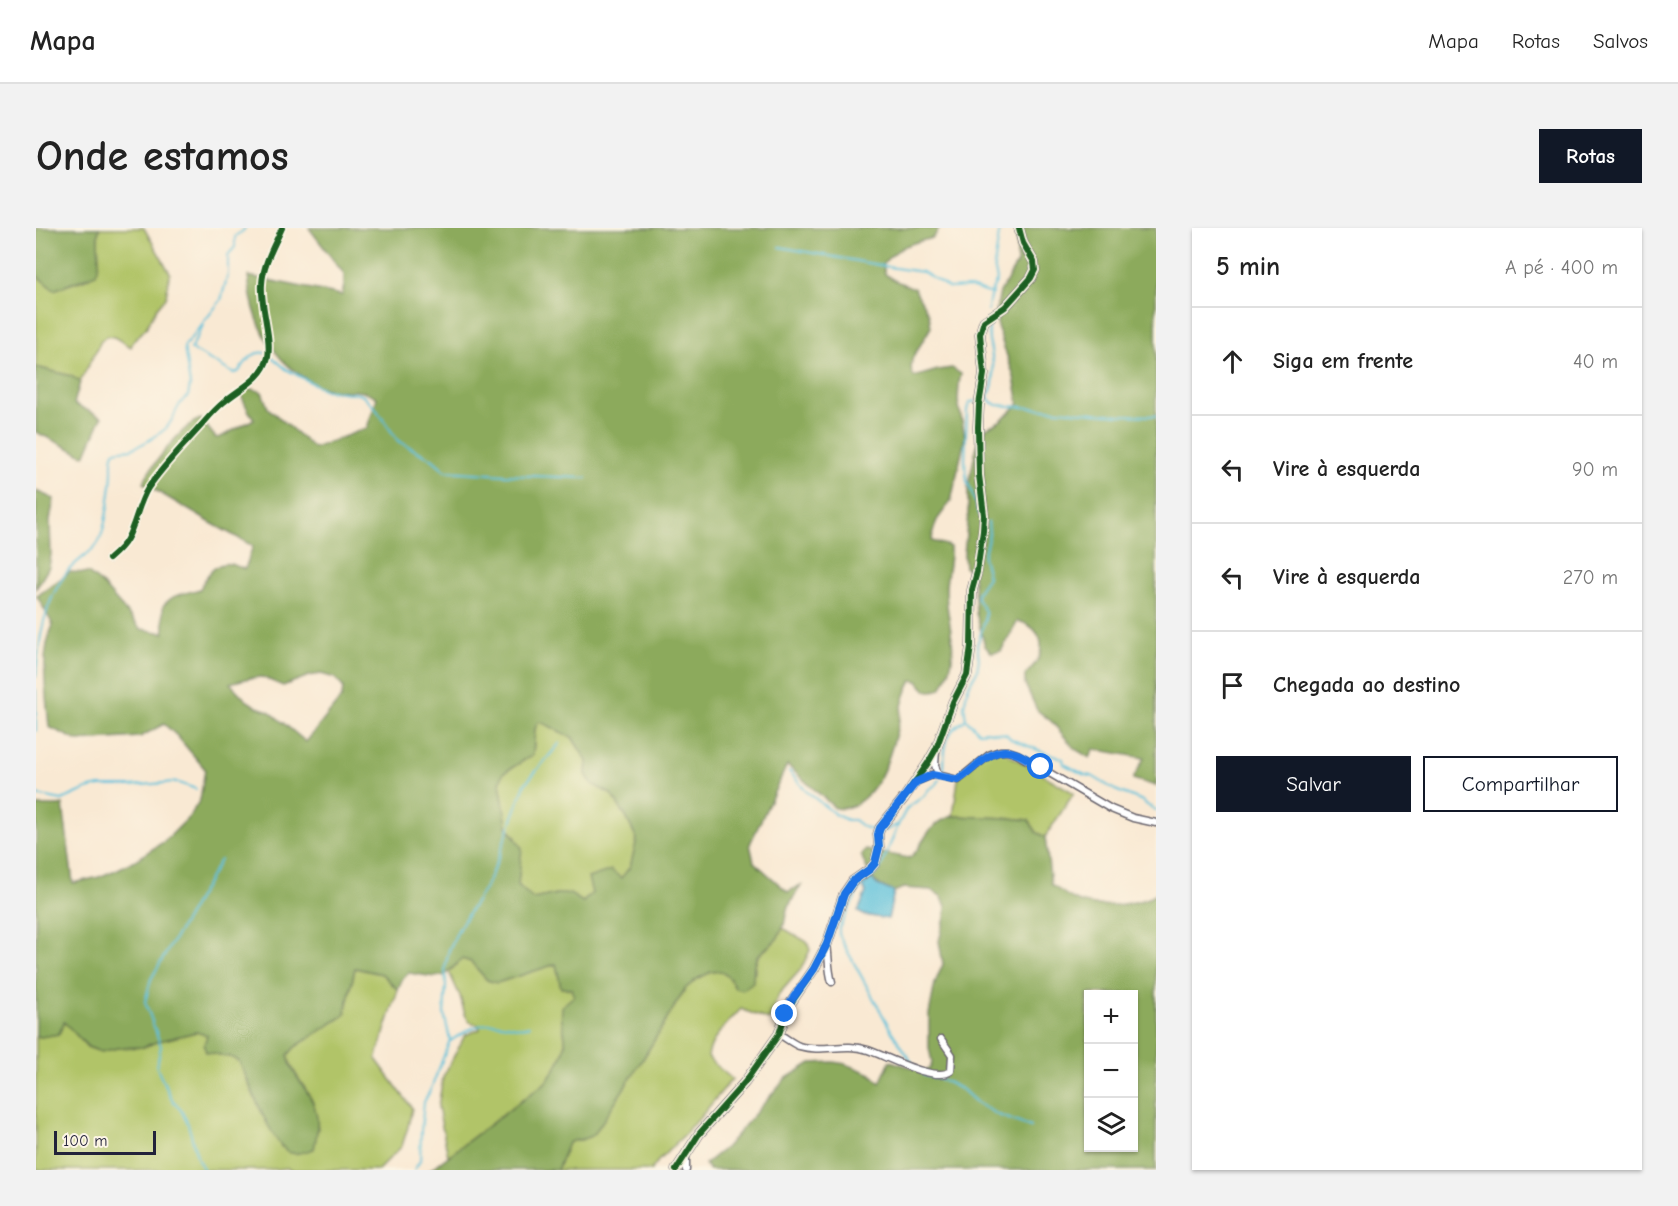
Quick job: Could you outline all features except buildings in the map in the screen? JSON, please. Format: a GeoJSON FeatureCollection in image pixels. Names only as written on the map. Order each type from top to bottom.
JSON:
{"type":"FeatureCollection","features":[{"type":"Feature","properties":{"kind":"street"},"geometry":{"type":"LineString","coordinates":[[109,559],[128,538],[147,489],[161,471],[220,405],[257,377],[264,367],[268,357],[268,345],[262,303],[262,283],[265,267],[282,228]]}},
{"type":"Feature","properties":{"kind":"street"},"geometry":{"type":"LineString","coordinates":[[676,1170],[699,1134],[745,1082],[779,1034],[788,1007],[814,969],[827,944],[844,894],[853,881],[875,863],[880,828],[916,782],[936,749],[949,711],[968,675],[972,590],[982,541],[984,515],[979,475],[979,416],[984,374],[980,334],[984,321],[1005,307],[1031,278],[1035,270],[1034,262],[1023,243],[1019,228]]}},
{"type":"Feature","properties":{"kind":"street"},"geometry":{"type":"LineString","coordinates":[[936,749],[935,765],[938,775]]}},
{"type":"Feature","properties":{"kind":"street"},"geometry":{"type":"LineString","coordinates":[[916,782],[932,775],[958,780],[989,755],[1008,751],[1028,759],[1111,809],[1133,818],[1156,823]]}},
{"type":"Feature","properties":{"kind":"street"},"geometry":{"type":"LineString","coordinates":[[827,944],[828,968],[832,982]]}},
{"type":"Feature","properties":{"kind":"street"},"geometry":{"type":"LineString","coordinates":[[779,1034],[802,1046],[811,1048],[853,1046],[881,1054],[915,1068],[945,1074],[951,1071],[952,1056],[941,1039]]}},
{"type":"Feature","properties":{"kind":"street"},"geometry":{"type":"LineString","coordinates":[[686,1157],[686,1170]]}},
{"type":"Feature","properties":{"kind":"green space"},"geometry":{"type":"Polygon","coordinates":[[[36,228],[99,228],[99,263],[96,274],[54,290],[36,275],[36,228]]]}},
{"type":"Feature","properties":{"kind":"green space"},"geometry":{"type":"Polygon","coordinates":[[[99,228],[144,228],[170,273],[166,297],[131,347],[114,337],[107,336],[101,341],[80,382],[71,376],[36,367],[36,275],[54,290],[89,278],[99,228]]]}},
{"type":"Feature","properties":{"kind":"green space"},"geometry":{"type":"Polygon","coordinates":[[[309,228],[940,228],[933,238],[905,246],[883,264],[885,274],[914,288],[929,314],[931,327],[912,359],[911,370],[914,377],[952,368],[961,374],[958,401],[965,436],[951,501],[937,520],[932,541],[950,547],[946,589],[953,651],[948,675],[941,689],[933,691],[928,691],[918,681],[912,680],[904,699],[885,768],[876,785],[854,805],[847,808],[835,808],[787,765],[750,844],[754,862],[788,892],[801,885],[787,909],[784,925],[777,939],[757,956],[753,982],[743,990],[735,988],[730,979],[721,971],[711,972],[697,979],[685,989],[595,1133],[568,1143],[557,1170],[430,1170],[546,1082],[555,1070],[565,1045],[562,1006],[574,996],[572,989],[561,988],[556,964],[497,983],[487,980],[471,962],[462,959],[445,975],[435,977],[409,973],[403,978],[398,990],[382,974],[355,968],[345,1015],[295,1047],[288,1055],[294,1072],[313,1103],[317,1116],[314,1149],[300,1153],[291,1153],[276,1139],[239,1061],[206,1052],[204,1046],[207,1035],[196,1032],[143,1047],[117,1048],[101,1052],[88,1047],[64,1022],[59,1034],[36,1036],[36,806],[63,805],[73,883],[99,877],[118,869],[165,841],[189,817],[200,800],[205,769],[164,724],[140,737],[78,741],[49,727],[45,662],[53,625],[37,596],[70,572],[88,573],[102,584],[141,629],[164,633],[163,606],[168,601],[176,596],[200,589],[205,579],[216,567],[226,563],[245,569],[253,546],[143,483],[177,436],[194,422],[201,419],[216,438],[254,419],[241,395],[247,389],[262,392],[268,408],[314,448],[367,428],[377,398],[367,393],[325,388],[290,368],[264,334],[253,306],[248,276],[342,295],[344,274],[309,228]],[[321,674],[283,686],[262,677],[230,683],[246,700],[269,711],[306,742],[342,697],[343,687],[335,678],[321,674]],[[538,722],[535,729],[533,755],[503,773],[500,783],[507,826],[522,848],[518,885],[533,899],[570,894],[583,902],[592,893],[588,878],[611,870],[621,878],[630,867],[637,839],[611,794],[592,784],[586,774],[587,761],[572,737],[538,722]]]}},
{"type":"Feature","properties":{"kind":"green space"},"geometry":{"type":"Polygon","coordinates":[[[1019,228],[1156,228],[1156,786],[1133,779],[1144,758],[1094,749],[1090,758],[1075,749],[1052,722],[1037,710],[1025,684],[1025,676],[1038,660],[1041,650],[1038,634],[1034,629],[1018,621],[1001,651],[992,653],[985,646],[976,613],[973,573],[965,568],[964,554],[968,487],[978,439],[986,428],[1000,421],[1019,404],[1014,377],[998,329],[996,311],[1000,292],[1017,263],[1019,228]]]}},
{"type":"Feature","properties":{"kind":"green space"},"geometry":{"type":"Polygon","coordinates":[[[36,367],[71,376],[80,382],[74,404],[102,417],[85,456],[36,432],[36,367]]]}},
{"type":"Feature","properties":{"kind":"green space"},"geometry":{"type":"Polygon","coordinates":[[[36,491],[54,499],[50,520],[49,567],[36,589],[36,491]]]}},
{"type":"Feature","properties":{"kind":"green space"},"geometry":{"type":"Polygon","coordinates":[[[538,722],[572,737],[587,761],[586,774],[592,784],[611,794],[637,839],[632,860],[624,875],[583,902],[557,894],[533,899],[518,885],[516,837],[507,827],[500,783],[503,773],[533,755],[535,729],[538,722]]]}},
{"type":"Feature","properties":{"kind":"green space"},"geometry":{"type":"Polygon","coordinates":[[[989,746],[1001,750],[1074,793],[1045,837],[1036,832],[1029,820],[953,816],[958,779],[972,757],[989,746]]]}},
{"type":"Feature","properties":{"kind":"green space"},"geometry":{"type":"Polygon","coordinates":[[[953,816],[1029,820],[1036,832],[1045,837],[1051,884],[1080,902],[1119,905],[1139,901],[1156,894],[1156,1170],[709,1170],[705,1164],[726,1147],[785,1079],[811,1063],[846,1064],[871,1074],[880,1083],[890,1061],[924,1071],[930,1068],[932,1062],[929,1048],[929,1014],[935,983],[943,964],[939,941],[946,906],[941,896],[931,890],[903,888],[894,892],[880,885],[870,874],[861,855],[866,850],[909,858],[916,852],[926,835],[940,822],[953,816]]]}},
{"type":"Feature","properties":{"kind":"green space"},"geometry":{"type":"Polygon","coordinates":[[[783,928],[807,942],[810,950],[801,969],[779,994],[769,1020],[741,1009],[716,1037],[708,1057],[732,1079],[687,1132],[651,1170],[557,1170],[568,1143],[582,1140],[643,1059],[685,989],[697,979],[711,972],[721,971],[730,979],[735,988],[755,973],[756,961],[760,954],[776,940],[783,928]]]}},
{"type":"Feature","properties":{"kind":"green space"},"geometry":{"type":"Polygon","coordinates":[[[462,959],[471,962],[487,980],[497,983],[556,964],[561,988],[572,989],[574,996],[562,1019],[564,1049],[559,1063],[550,1076],[541,1086],[448,1156],[438,1107],[443,1077],[465,1035],[480,1029],[465,1015],[460,996],[449,972],[462,959]]]}},
{"type":"Feature","properties":{"kind":"green space"},"geometry":{"type":"Polygon","coordinates":[[[355,968],[382,974],[398,990],[376,1059],[412,1108],[402,1146],[378,1170],[289,1170],[288,1168],[265,1170],[36,1170],[36,1036],[41,1037],[64,1021],[87,1047],[101,1052],[117,1048],[144,1047],[196,1032],[207,1035],[206,1052],[239,1061],[254,1096],[281,1147],[318,1130],[314,1105],[294,1071],[288,1055],[295,1047],[345,1015],[355,968]]]}},
{"type":"Feature","properties":{"kind":"water"},"geometry":{"type":"Polygon","coordinates":[[[871,878],[877,885],[894,892],[888,919],[858,912],[866,892],[863,887],[871,878]]]}},
{"type":"Feature","properties":{"kind":"waterway"},"geometry":{"type":"LineString","coordinates":[[36,677],[41,636],[52,596],[67,572],[95,547],[101,538],[106,519],[114,452],[129,450],[164,430],[171,422],[180,403],[188,396],[190,385],[184,347],[221,300],[228,274],[228,255],[235,247],[235,236],[245,228]]}},
{"type":"Feature","properties":{"kind":"waterway"},"geometry":{"type":"LineString","coordinates":[[988,311],[997,280],[994,266],[1000,228]]}},
{"type":"Feature","properties":{"kind":"waterway"},"geometry":{"type":"LineString","coordinates":[[780,247],[923,272],[949,288],[970,287],[992,294]]}},
{"type":"Feature","properties":{"kind":"waterway"},"geometry":{"type":"LineString","coordinates":[[984,398],[989,394],[993,380],[989,337],[990,320]]}},
{"type":"Feature","properties":{"kind":"waterway"},"geometry":{"type":"LineString","coordinates":[[203,325],[191,349],[233,373],[238,372],[256,353],[265,353]]}},
{"type":"Feature","properties":{"kind":"waterway"},"geometry":{"type":"LineString","coordinates":[[271,356],[286,369],[325,390],[365,397],[398,441],[432,459],[446,471],[587,478]]}},
{"type":"Feature","properties":{"kind":"waterway"},"geometry":{"type":"LineString","coordinates":[[988,397],[997,405],[1156,416]]}},
{"type":"Feature","properties":{"kind":"waterway"},"geometry":{"type":"LineString","coordinates":[[975,401],[969,403],[967,410],[965,460],[967,482],[979,515]]}},
{"type":"Feature","properties":{"kind":"waterway"},"geometry":{"type":"LineString","coordinates":[[988,522],[989,534],[983,557],[988,577],[977,593],[977,599],[985,611],[985,620],[977,645],[979,659],[977,671],[968,687],[964,706],[966,719],[979,732],[1006,734],[1011,739],[1055,755],[1063,759],[1064,764],[1085,775],[1092,776],[1115,790],[1143,801],[1156,810]]}},
{"type":"Feature","properties":{"kind":"waterway"},"geometry":{"type":"LineString","coordinates":[[36,690],[36,731]]}},
{"type":"Feature","properties":{"kind":"waterway"},"geometry":{"type":"LineString","coordinates":[[944,772],[947,741],[954,728],[966,719]]}},
{"type":"Feature","properties":{"kind":"waterway"},"geometry":{"type":"LineString","coordinates":[[414,1170],[420,1161],[424,1102],[450,1040],[444,1013],[445,968],[449,950],[459,928],[487,884],[525,784],[560,743]]}},
{"type":"Feature","properties":{"kind":"waterway"},"geometry":{"type":"LineString","coordinates":[[789,771],[806,791],[836,815],[847,820],[854,820],[863,827],[876,831]]}},
{"type":"Feature","properties":{"kind":"waterway"},"geometry":{"type":"LineString","coordinates":[[913,1064],[892,1032],[843,943],[839,928],[858,892],[881,867],[907,808],[924,796],[939,780]]}},
{"type":"Feature","properties":{"kind":"waterway"},"geometry":{"type":"LineString","coordinates":[[36,795],[62,800],[100,786],[176,782],[196,789]]}},
{"type":"Feature","properties":{"kind":"waterway"},"geometry":{"type":"LineString","coordinates":[[884,831],[897,825]]}},
{"type":"Feature","properties":{"kind":"waterway"},"geometry":{"type":"LineString","coordinates":[[204,1170],[198,1160],[188,1124],[159,1073],[157,1065],[161,1046],[145,1002],[151,979],[220,860]]}},
{"type":"Feature","properties":{"kind":"waterway"},"geometry":{"type":"LineString","coordinates":[[449,1042],[480,1025],[494,1023],[518,1027],[529,1026]]}},
{"type":"Feature","properties":{"kind":"waterway"},"geometry":{"type":"LineString","coordinates":[[924,1075],[943,1080],[963,1090],[977,1103],[998,1115],[1031,1127]]}},
{"type":"Feature","properties":{"kind":"cycle path"},"geometry":{"type":"LineString","coordinates":[[109,559],[125,542],[148,488],[172,457],[214,411],[256,377],[265,365],[269,349],[262,293],[263,277],[269,255],[282,228]]}},
{"type":"Feature","properties":{"kind":"cycle path"},"geometry":{"type":"LineString","coordinates":[[676,1170],[699,1134],[745,1082],[779,1034],[788,1007],[814,969],[827,944],[844,894],[853,881],[875,863],[880,828],[904,798],[936,749],[953,702],[967,675],[971,646],[972,590],[977,572],[984,515],[979,475],[979,405],[984,374],[980,334],[984,321],[1005,307],[1031,278],[1035,270],[1034,262],[1023,243],[1019,228]]}},
{"type":"Feature","properties":{"kind":"route"},"geometry":{"type":"LineString","coordinates":[[785,1014],[827,944],[844,894],[853,881],[875,863],[878,856],[880,828],[916,782],[932,775],[958,780],[989,755],[1000,751],[1017,754],[1041,767]]}}]}
